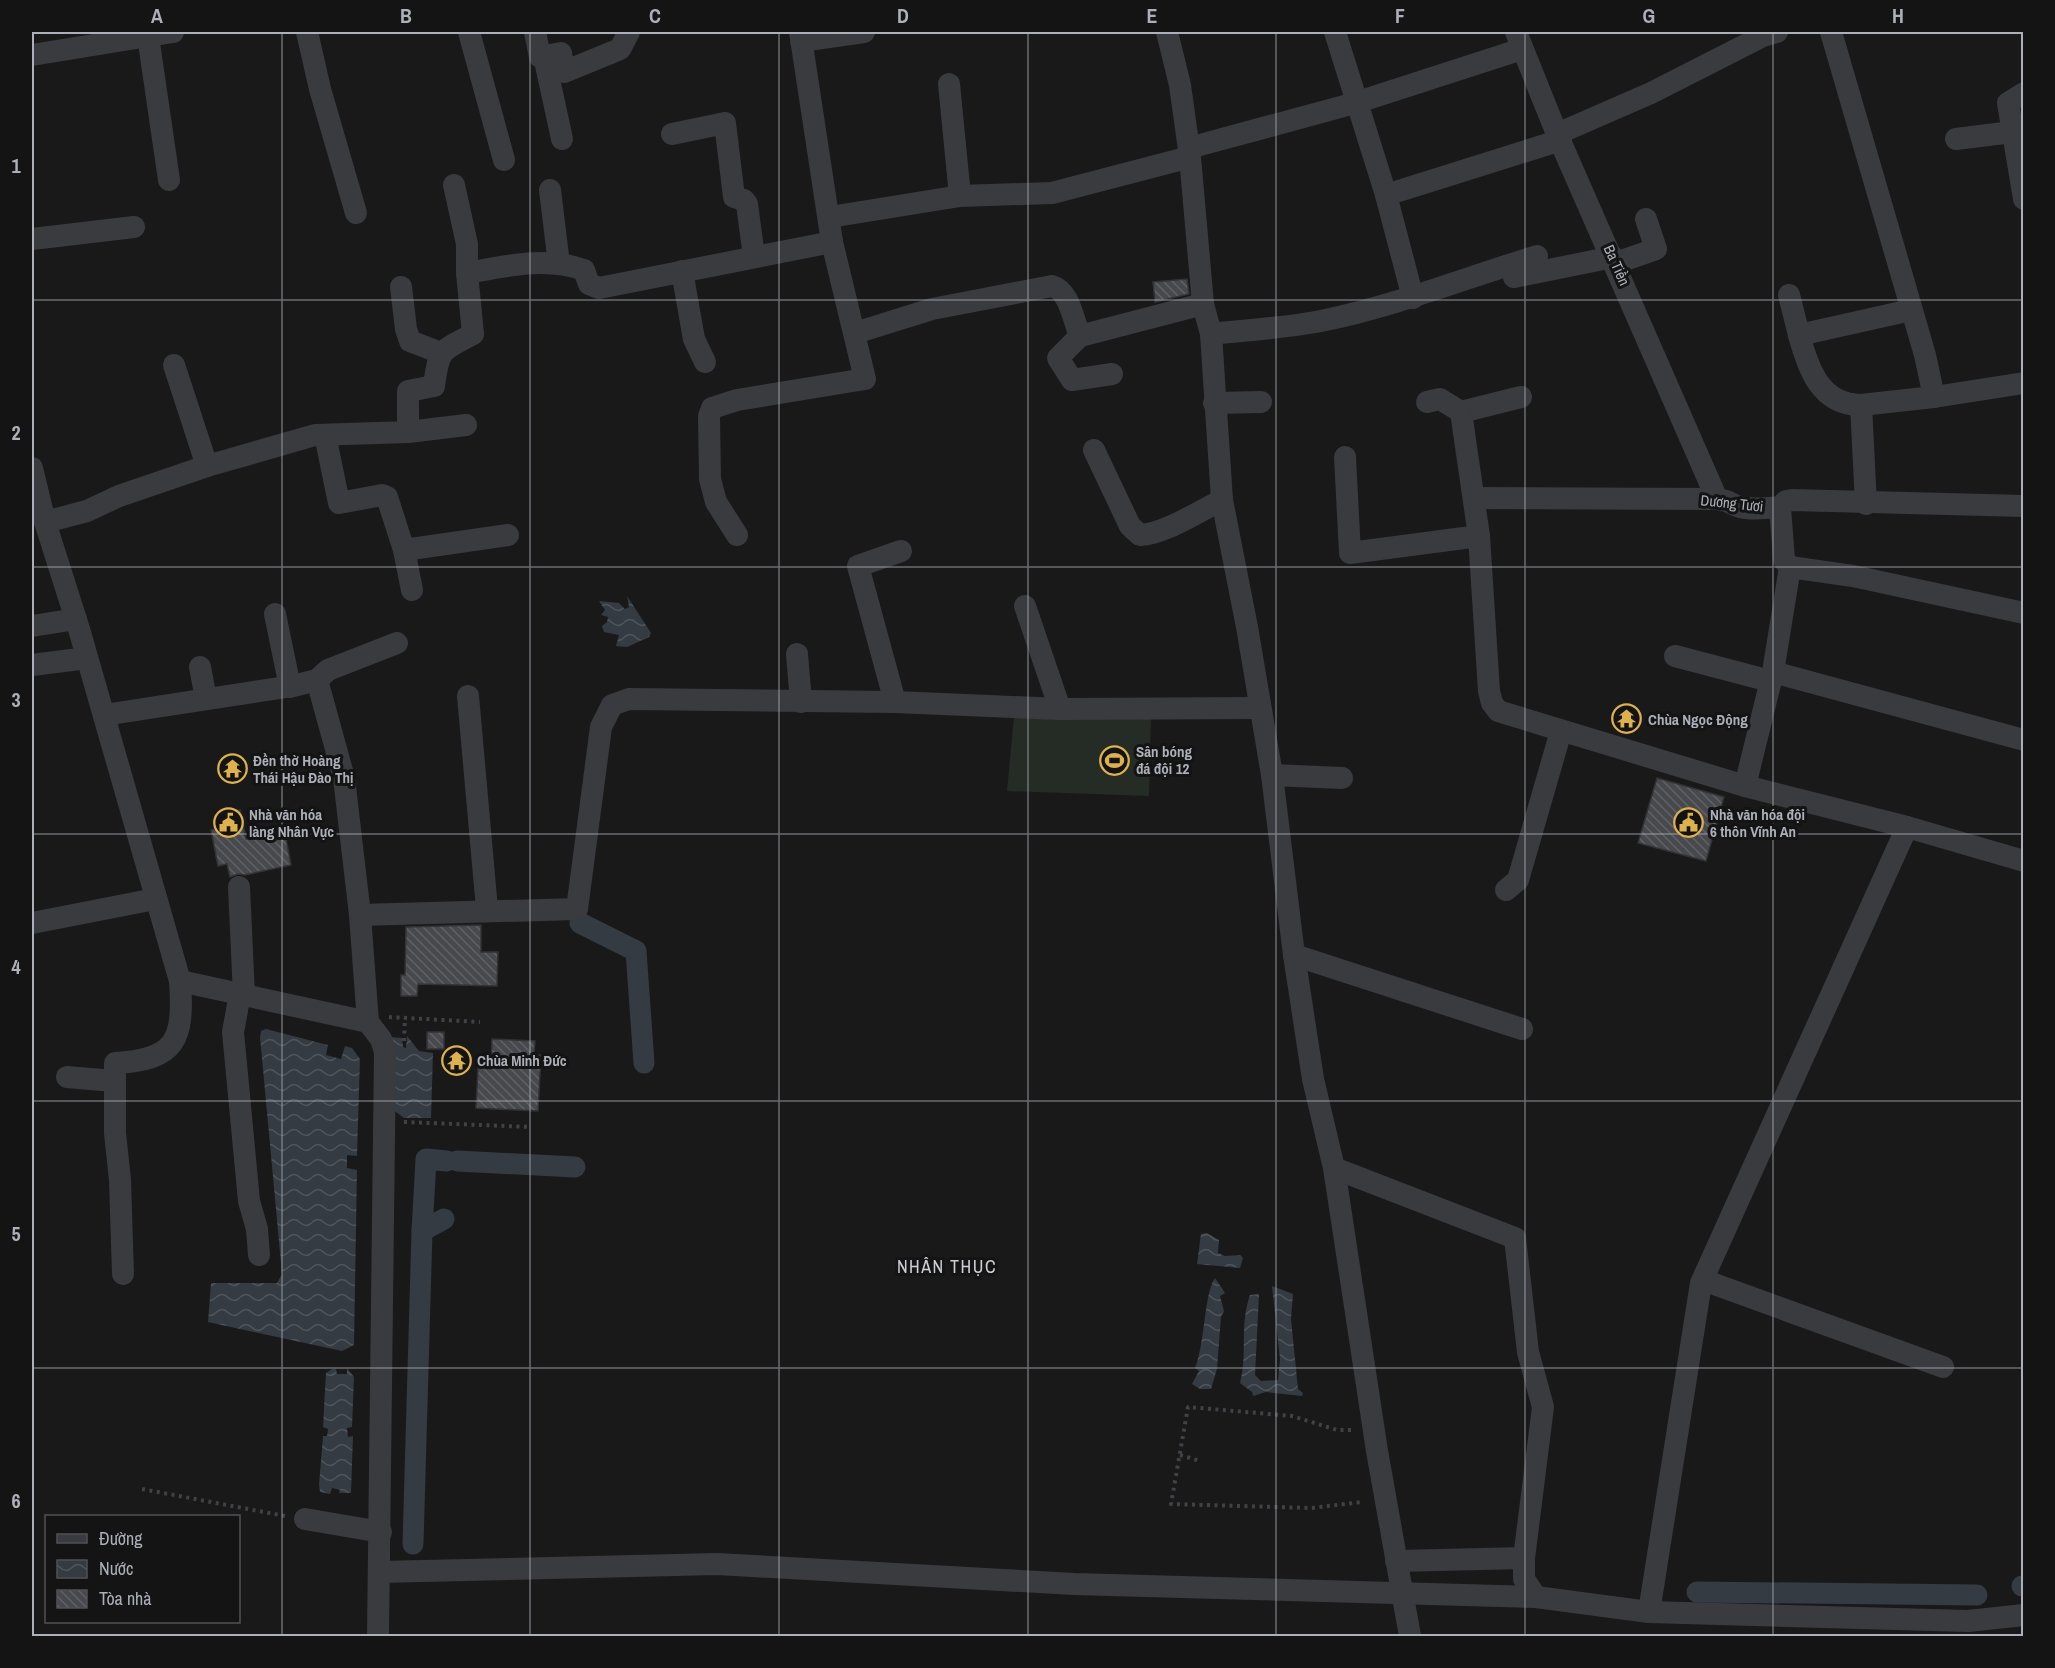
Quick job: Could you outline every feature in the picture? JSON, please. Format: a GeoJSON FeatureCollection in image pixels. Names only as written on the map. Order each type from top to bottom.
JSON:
{"type":"FeatureCollection","features":[{"type":"Feature","properties":{"kind":"street"},"geometry":{"type":"LineString","coordinates":[[32,55],[173,32]]}},
{"type":"Feature","properties":{"kind":"street"},"geometry":{"type":"LineString","coordinates":[[307,32],[320,89],[356,213]]}},
{"type":"Feature","properties":{"kind":"street"},"geometry":{"type":"LineString","coordinates":[[469,32],[504,160]]}},
{"type":"Feature","properties":{"kind":"street"},"geometry":{"type":"LineString","coordinates":[[535,32],[540,57],[561,53],[564,72],[620,49],[630,32]]}},
{"type":"Feature","properties":{"kind":"street"},"geometry":{"type":"LineString","coordinates":[[737,535],[716,502],[710,479],[712,408],[737,400],[865,379],[832,242],[800,36],[864,32]]}},
{"type":"Feature","properties":{"kind":"street"},"geometry":{"type":"LineString","coordinates":[[1167,32],[1180,85],[1189,152],[1203,304],[1211,334],[1222,500],[1247,627],[1272,775],[1294,955],[1314,1079],[1334,1168],[1396,1562],[1410,1636]]}},
{"type":"Feature","properties":{"kind":"street"},"geometry":{"type":"LineString","coordinates":[[1335,32],[1355,103],[1386,195],[1413,298]]}},
{"type":"Feature","properties":{"kind":"street"},"geometry":{"type":"LineString","coordinates":[[1386,195],[1559,137],[1763,36],[1777,32]]}},
{"type":"Feature","properties":{"kind":"street"},"geometry":{"type":"LineString","coordinates":[[1832,32],[1934,398]]}},
{"type":"Feature","properties":{"kind":"street"},"geometry":{"type":"LineString","coordinates":[[148,36],[169,180]]}},
{"type":"Feature","properties":{"kind":"street"},"geometry":{"type":"LineString","coordinates":[[830,218],[960,196],[1052,193],[1355,103],[1519,40]]}},
{"type":"Feature","properties":{"kind":"street","name":"Ba Tiền"},"geometry":{"type":"LineString","coordinates":[[1519,40],[1559,137],[1615,260],[1718,499]]}},
{"type":"Feature","properties":{"kind":"street"},"geometry":{"type":"LineString","coordinates":[[544,56],[562,139]]}},
{"type":"Feature","properties":{"kind":"street"},"geometry":{"type":"LineString","coordinates":[[949,84],[960,196]]}},
{"type":"Feature","properties":{"kind":"street"},"geometry":{"type":"LineString","coordinates":[[2016,98],[2012,132],[2024,199]]}},
{"type":"Feature","properties":{"kind":"street"},"geometry":{"type":"LineString","coordinates":[[672,134],[725,123],[734,197],[744,200],[747,204],[754,257]]}},
{"type":"Feature","properties":{"kind":"street"},"geometry":{"type":"LineString","coordinates":[[1956,139],[2012,132]]}},
{"type":"Feature","properties":{"kind":"street"},"geometry":{"type":"LineString","coordinates":[[408,432],[408,391],[434,386],[438,357],[473,333],[466,244],[454,185]]}},
{"type":"Feature","properties":{"kind":"street"},"geometry":{"type":"LineString","coordinates":[[550,190],[559,264]]}},
{"type":"Feature","properties":{"kind":"street"},"geometry":{"type":"LineString","coordinates":[[1455,292],[1525,274],[1615,260],[1656,249],[1646,219]]}},
{"type":"Feature","properties":{"kind":"street"},"geometry":{"type":"LineString","coordinates":[[32,238],[134,227]]}},
{"type":"Feature","properties":{"kind":"street"},"geometry":{"type":"LineString","coordinates":[[467,273],[531,262],[559,264],[584,270],[589,284],[598,288],[832,242]]}},
{"type":"Feature","properties":{"kind":"street"},"geometry":{"type":"LineString","coordinates":[[1211,334],[1306,324],[1413,298],[1433,288],[1537,256]]}},
{"type":"Feature","properties":{"kind":"street"},"geometry":{"type":"LineString","coordinates":[[682,271],[694,339],[705,362]]}},
{"type":"Feature","properties":{"kind":"street"},"geometry":{"type":"LineString","coordinates":[[855,333],[932,309],[1052,286],[1059,288],[1066,295],[1080,336]]}},
{"type":"Feature","properties":{"kind":"street"},"geometry":{"type":"LineString","coordinates":[[401,287],[406,329],[410,341],[441,353]]}},
{"type":"Feature","properties":{"kind":"street"},"geometry":{"type":"LineString","coordinates":[[1789,295],[1807,363],[1823,388],[1839,403],[1861,405],[1934,398],[2024,383]]}},
{"type":"Feature","properties":{"kind":"street"},"geometry":{"type":"LineString","coordinates":[[1112,374],[1072,380],[1058,358],[1080,336],[1203,304]]}},
{"type":"Feature","properties":{"kind":"street"},"geometry":{"type":"LineString","coordinates":[[1799,335],[1911,310]]}},
{"type":"Feature","properties":{"kind":"street"},"geometry":{"type":"LineString","coordinates":[[174,365],[207,466]]}},
{"type":"Feature","properties":{"kind":"street"},"geometry":{"type":"LineString","coordinates":[[1427,402],[1440,399],[1461,412],[1521,397]]}},
{"type":"Feature","properties":{"kind":"street"},"geometry":{"type":"LineString","coordinates":[[1214,404],[1261,402]]}},
{"type":"Feature","properties":{"kind":"street"},"geometry":{"type":"LineString","coordinates":[[1861,405],[1866,504]]}},
{"type":"Feature","properties":{"kind":"street"},"geometry":{"type":"LineString","coordinates":[[1461,412],[1479,536],[1492,703],[1503,713],[1745,786],[1907,827],[2024,861]]}},
{"type":"Feature","properties":{"kind":"street"},"geometry":{"type":"LineString","coordinates":[[45,522],[87,511],[119,496],[207,466],[315,435],[408,432],[466,425]]}},
{"type":"Feature","properties":{"kind":"street"},"geometry":{"type":"LineString","coordinates":[[325,435],[339,503],[382,495],[387,497],[404,550],[412,590]]}},
{"type":"Feature","properties":{"kind":"street"},"geometry":{"type":"LineString","coordinates":[[1094,450],[1130,526],[1140,535],[1166,527],[1222,500]]}},
{"type":"Feature","properties":{"kind":"street"},"geometry":{"type":"LineString","coordinates":[[1344,457],[1350,553],[1479,536]]}},
{"type":"Feature","properties":{"kind":"street"},"geometry":{"type":"LineString","coordinates":[[32,468],[35,493],[76,619],[180,981],[182,1011],[180,1028],[174,1045],[163,1054],[139,1062],[115,1064],[123,1274]]}},
{"type":"Feature","properties":{"kind":"street","name":"Dương Tươi"},"geometry":{"type":"LineString","coordinates":[[1474,498],[1718,499],[1732,501],[1738,507],[1780,507],[1786,501],[1792,500],[1866,504],[2024,506]]}},
{"type":"Feature","properties":{"kind":"street"},"geometry":{"type":"LineString","coordinates":[[1780,507],[1784,560],[1790,567],[1874,580],[2024,613]]}},
{"type":"Feature","properties":{"kind":"street"},"geometry":{"type":"LineString","coordinates":[[404,550],[508,535]]}},
{"type":"Feature","properties":{"kind":"street"},"geometry":{"type":"LineString","coordinates":[[895,702],[889,646],[858,567],[901,551]]}},
{"type":"Feature","properties":{"kind":"street"},"geometry":{"type":"LineString","coordinates":[[1745,786],[1771,677],[1790,567]]}},
{"type":"Feature","properties":{"kind":"street"},"geometry":{"type":"LineString","coordinates":[[1025,606],[1060,709]]}},
{"type":"Feature","properties":{"kind":"street"},"geometry":{"type":"LineString","coordinates":[[275,614],[290,687]]}},
{"type":"Feature","properties":{"kind":"street"},"geometry":{"type":"LineString","coordinates":[[32,626],[76,619]]}},
{"type":"Feature","properties":{"kind":"street"},"geometry":{"type":"LineString","coordinates":[[104,715],[290,687],[317,680],[328,670],[397,643]]}},
{"type":"Feature","properties":{"kind":"street"},"geometry":{"type":"LineString","coordinates":[[797,654],[801,702]]}},
{"type":"Feature","properties":{"kind":"street"},"geometry":{"type":"LineString","coordinates":[[1675,656],[1771,677],[2024,740]]}},
{"type":"Feature","properties":{"kind":"street"},"geometry":{"type":"LineString","coordinates":[[32,665],[87,658]]}},
{"type":"Feature","properties":{"kind":"street"},"geometry":{"type":"LineString","coordinates":[[200,667],[206,699]]}},
{"type":"Feature","properties":{"kind":"street"},"geometry":{"type":"LineString","coordinates":[[317,680],[344,777],[360,915],[368,1022],[381,1039],[385,1052],[386,1122],[378,1636]]}},
{"type":"Feature","properties":{"kind":"street"},"geometry":{"type":"LineString","coordinates":[[468,696],[487,909]]}},
{"type":"Feature","properties":{"kind":"street"},"geometry":{"type":"LineString","coordinates":[[360,915],[487,909],[577,909],[601,727],[612,705],[621,701],[639,698],[895,702],[1060,709],[1260,708]]}},
{"type":"Feature","properties":{"kind":"street"},"geometry":{"type":"LineString","coordinates":[[1506,890],[1518,880],[1561,731]]}},
{"type":"Feature","properties":{"kind":"street"},"geometry":{"type":"LineString","coordinates":[[1272,775],[1342,778]]}},
{"type":"Feature","properties":{"kind":"street"},"geometry":{"type":"LineString","coordinates":[[1649,1612],[1698,1294],[1907,827]]}},
{"type":"Feature","properties":{"kind":"street"},"geometry":{"type":"LineString","coordinates":[[239,888],[242,995],[233,1032],[249,1201],[257,1229],[259,1255]]}},
{"type":"Feature","properties":{"kind":"street"},"geometry":{"type":"LineString","coordinates":[[32,922],[155,899]]}},
{"type":"Feature","properties":{"kind":"street"},"geometry":{"type":"LineString","coordinates":[[1294,955],[1522,1029]]}},
{"type":"Feature","properties":{"kind":"street"},"geometry":{"type":"LineString","coordinates":[[180,981],[368,1022]]}},
{"type":"Feature","properties":{"kind":"street"},"geometry":{"type":"LineString","coordinates":[[68,1077],[114,1081]]}},
{"type":"Feature","properties":{"kind":"street"},"geometry":{"type":"LineString","coordinates":[[1334,1168],[1515,1238],[1528,1352],[1543,1407],[1524,1558],[1524,1579],[1536,1597]]}},
{"type":"Feature","properties":{"kind":"street"},"geometry":{"type":"LineString","coordinates":[[1703,1280],[1943,1367]]}},
{"type":"Feature","properties":{"kind":"street"},"geometry":{"type":"LineString","coordinates":[[304,1519],[381,1532]]}},
{"type":"Feature","properties":{"kind":"street"},"geometry":{"type":"LineString","coordinates":[[1396,1562],[1524,1558]]}},
{"type":"Feature","properties":{"kind":"street"},"geometry":{"type":"LineString","coordinates":[[379,1572],[717,1564],[1074,1584],[1536,1597],[1649,1612],[1968,1622],[2024,1615]]}},
{"type":"Feature","properties":{"kind":"path"},"geometry":{"type":"LineString","coordinates":[[368,1022],[383,1017],[480,1022]]}},
{"type":"Feature","properties":{"kind":"path"},"geometry":{"type":"LineString","coordinates":[[404,1048],[405,1018]]}},
{"type":"Feature","properties":{"kind":"path"},"geometry":{"type":"LineString","coordinates":[[386,1122],[531,1127]]}},
{"type":"Feature","properties":{"kind":"path"},"geometry":{"type":"LineString","coordinates":[[1351,1430],[1337,1430],[1292,1416],[1188,1407],[1172,1504],[1311,1508],[1362,1502]]}},
{"type":"Feature","properties":{"kind":"path"},"geometry":{"type":"LineString","coordinates":[[1180,1455],[1200,1461]]}},
{"type":"Feature","properties":{"kind":"path"},"geometry":{"type":"LineString","coordinates":[[141,1489],[304,1519]]}},
{"type":"Feature","properties":{"kind":"shaded area"},"geometry":{"type":"Polygon","coordinates":[[[1014,717],[1151,718],[1149,796],[1007,791],[1014,717]]]}},
{"type":"Feature","properties":{"kind":"water"},"geometry":{"type":"Polygon","coordinates":[[[627,596],[651,633],[649,637],[627,647],[616,646],[619,635],[604,632],[602,626],[607,622],[608,617],[601,615],[605,610],[599,601],[619,603],[625,609],[629,607],[627,596]]]}},
{"type":"Feature","properties":{"kind":"water"},"geometry":{"type":"Polygon","coordinates":[[[266,1029],[328,1045],[326,1055],[341,1059],[345,1046],[352,1048],[360,1059],[357,1156],[347,1155],[347,1168],[357,1170],[354,1345],[342,1351],[208,1322],[211,1283],[277,1283],[282,1274],[260,1037],[261,1031],[266,1029]]]}},
{"type":"Feature","properties":{"kind":"water"},"geometry":{"type":"Polygon","coordinates":[[[407,1036],[419,1051],[433,1053],[431,1118],[404,1118],[392,1109],[391,1037],[402,1038],[403,1047],[406,1048],[407,1036]]]}},
{"type":"Feature","properties":{"kind":"water"},"geometry":{"type":"Polygon","coordinates":[[[1207,1233],[1219,1240],[1218,1253],[1225,1256],[1240,1255],[1243,1258],[1240,1268],[1197,1264],[1201,1234],[1207,1233]]]}},
{"type":"Feature","properties":{"kind":"water"},"geometry":{"type":"Polygon","coordinates":[[[1215,1278],[1225,1293],[1220,1296],[1224,1311],[1221,1317],[1217,1369],[1211,1389],[1200,1389],[1192,1384],[1199,1371],[1195,1368],[1211,1285],[1215,1278]]]}},
{"type":"Feature","properties":{"kind":"water"},"geometry":{"type":"Polygon","coordinates":[[[1272,1286],[1293,1294],[1291,1319],[1298,1389],[1303,1393],[1302,1396],[1266,1392],[1253,1396],[1252,1392],[1240,1383],[1247,1307],[1250,1295],[1259,1294],[1255,1375],[1261,1381],[1278,1380],[1280,1359],[1272,1286]]]}},
{"type":"Feature","properties":{"kind":"water"},"geometry":{"type":"Polygon","coordinates":[[[347,1368],[354,1377],[352,1427],[347,1428],[348,1437],[353,1436],[351,1493],[339,1493],[340,1490],[332,1488],[330,1494],[320,1492],[319,1485],[323,1436],[327,1436],[328,1429],[323,1427],[326,1373],[336,1369],[337,1374],[347,1374],[347,1368]]]}},
{"type":"Feature","properties":{"kind":"building"},"geometry":{"type":"Polygon","coordinates":[[[1187,279],[1189,294],[1155,302],[1153,282],[1187,279]]]}},
{"type":"Feature","properties":{"kind":"building"},"geometry":{"type":"Polygon","coordinates":[[[1657,778],[1724,797],[1706,861],[1638,843],[1657,778]]]}},
{"type":"Feature","properties":{"kind":"building"},"geometry":{"type":"Polygon","coordinates":[[[240,810],[246,839],[285,833],[291,865],[230,877],[227,864],[218,866],[211,830],[217,828],[215,815],[240,810]]]}},
{"type":"Feature","properties":{"kind":"building"},"geometry":{"type":"Polygon","coordinates":[[[481,925],[481,952],[498,952],[497,986],[418,984],[417,996],[401,996],[401,975],[405,975],[406,927],[481,925]]]}},
{"type":"Feature","properties":{"kind":"building"},"geometry":{"type":"Polygon","coordinates":[[[427,1032],[444,1032],[444,1049],[427,1049],[427,1032]]]}},
{"type":"Feature","properties":{"kind":"building"},"geometry":{"type":"Polygon","coordinates":[[[492,1039],[535,1041],[534,1055],[541,1055],[538,1111],[476,1108],[478,1068],[491,1069],[492,1039]]]}},
{"type":"Feature","properties":{"kind":"waterway"},"geometry":{"type":"LineString","coordinates":[[580,923],[636,951],[644,1063]]}},
{"type":"Feature","properties":{"kind":"waterway"},"geometry":{"type":"LineString","coordinates":[[422,1231],[426,1159],[447,1161]]}},
{"type":"Feature","properties":{"kind":"waterway"},"geometry":{"type":"LineString","coordinates":[[457,1161],[575,1167]]}},
{"type":"Feature","properties":{"kind":"waterway"},"geometry":{"type":"LineString","coordinates":[[413,1544],[422,1231],[444,1219]]}},
{"type":"Feature","properties":{"kind":"waterway"},"geometry":{"type":"LineString","coordinates":[[1697,1592],[1977,1595]]}},
{"type":"Feature","properties":{"kind":"place","name":"Chùa Ngọc Động"},"geometry":{"type":"Point","coordinates":[1627,719]}},
{"type":"Feature","properties":{"kind":"place","name":"Sân bóng đá đội 12"},"geometry":{"type":"Point","coordinates":[1115,760]}},
{"type":"Feature","properties":{"kind":"place","name":"Đền thờ Hoàng Thái Hậu Đào Thị"},"geometry":{"type":"Point","coordinates":[232,769]}},
{"type":"Feature","properties":{"kind":"place","name":"Nhà văn hóa làng Nhân Vực"},"geometry":{"type":"Point","coordinates":[228,823]}},
{"type":"Feature","properties":{"kind":"place","name":"Nhà văn hóa đội 6 thôn Vĩnh An"},"geometry":{"type":"Point","coordinates":[1689,823]}},
{"type":"Feature","properties":{"kind":"place","name":"Chùa Minh Đức"},"geometry":{"type":"Point","coordinates":[456,1060]}},
{"type":"Feature","properties":{"kind":"district","name":"NHÂN THỤC"},"geometry":{"type":"Point","coordinates":[947,1266]}}]}
